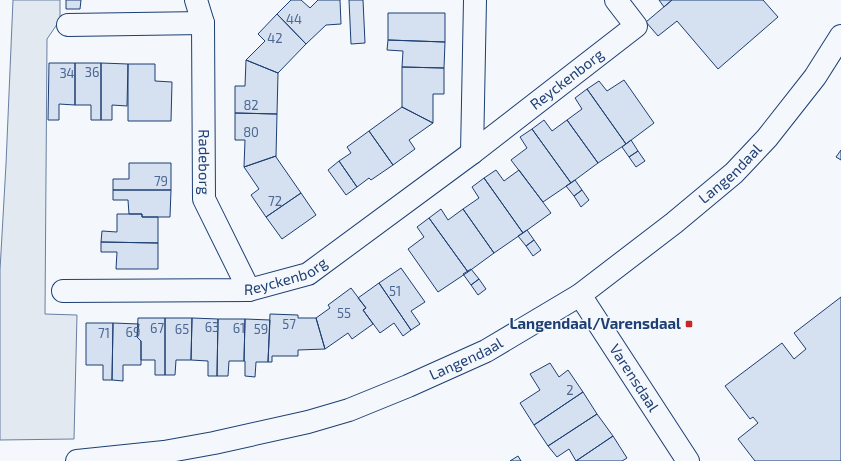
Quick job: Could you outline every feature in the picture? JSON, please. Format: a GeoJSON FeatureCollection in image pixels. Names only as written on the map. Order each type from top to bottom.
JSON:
{"type":"FeatureCollection","features":[{"type":"Feature","properties":{"kind":"street","name":"Radeborg"},"geometry":{"type":"LineString","coordinates":[[196,0],[203,23],[204,199],[249,290]]}},
{"type":"Feature","properties":{"kind":"street"},"geometry":{"type":"LineString","coordinates":[[472,154],[475,0]]}},
{"type":"Feature","properties":{"kind":"street","name":"Reyckenborg"},"geometry":{"type":"LineString","coordinates":[[63,291],[249,290],[308,274],[472,154],[636,26],[616,0]]}},
{"type":"Feature","properties":{"kind":"street"},"geometry":{"type":"LineString","coordinates":[[68,25],[203,23]]}},
{"type":"Feature","properties":{"kind":"street","name":"Langendaal"},"geometry":{"type":"LineString","coordinates":[[77,461],[164,452],[214,443],[308,422],[349,410],[408,386],[486,351],[580,295],[674,223],[734,172],[767,138],[815,77],[841,36]]}},
{"type":"Feature","properties":{"kind":"street","name":"Varensdaal"},"geometry":{"type":"LineString","coordinates":[[580,295],[688,461]]}},
{"type":"Feature","properties":{"kind":"shaded area"},"geometry":{"type":"Polygon","coordinates":[[[13,0],[60,0],[60,20],[47,39],[45,314],[77,315],[74,439],[0,440],[0,270],[13,0]]]}},
{"type":"Feature","properties":{"kind":"building"},"geometry":{"type":"Polygon","coordinates":[[[66,0],[81,0],[80,9],[66,9],[66,0]]]}},
{"type":"Feature","properties":{"kind":"building"},"geometry":{"type":"Polygon","coordinates":[[[291,0],[301,0],[310,8],[318,0],[340,0],[341,24],[326,25],[306,44],[277,14],[291,0]]]}},
{"type":"Feature","properties":{"kind":"building"},"geometry":{"type":"Polygon","coordinates":[[[349,0],[363,0],[365,43],[351,44],[349,0]]]}},
{"type":"Feature","properties":{"kind":"building"},"geometry":{"type":"Polygon","coordinates":[[[659,0],[672,0],[664,7],[659,0]]]}},
{"type":"Feature","properties":{"kind":"building"},"geometry":{"type":"Polygon","coordinates":[[[672,0],[763,0],[778,17],[718,69],[677,21],[658,36],[646,22],[672,0]]]}},
{"type":"Feature","properties":{"kind":"building"},"geometry":{"type":"Polygon","coordinates":[[[388,13],[445,13],[445,42],[388,40],[388,13]]]}},
{"type":"Feature","properties":{"kind":"building"},"geometry":{"type":"Polygon","coordinates":[[[277,14],[306,44],[278,73],[246,60],[265,41],[258,34],[277,14]]]}},
{"type":"Feature","properties":{"kind":"building"},"geometry":{"type":"Polygon","coordinates":[[[388,40],[445,42],[444,68],[402,67],[403,51],[387,50],[388,40]]]}},
{"type":"Feature","properties":{"kind":"building"},"geometry":{"type":"Polygon","coordinates":[[[246,60],[278,73],[277,114],[235,113],[235,86],[245,86],[246,60]]]}},
{"type":"Feature","properties":{"kind":"building"},"geometry":{"type":"Polygon","coordinates":[[[49,63],[75,63],[75,105],[59,104],[59,120],[48,120],[49,63]]]}},
{"type":"Feature","properties":{"kind":"building"},"geometry":{"type":"Polygon","coordinates":[[[75,63],[101,63],[101,120],[91,120],[91,105],[75,105],[75,63]]]}},
{"type":"Feature","properties":{"kind":"building"},"geometry":{"type":"Polygon","coordinates":[[[101,63],[128,64],[127,106],[112,105],[112,120],[101,120],[101,63]]]}},
{"type":"Feature","properties":{"kind":"building"},"geometry":{"type":"Polygon","coordinates":[[[128,64],[155,64],[155,81],[172,82],[171,121],[128,121],[128,64]]]}},
{"type":"Feature","properties":{"kind":"building"},"geometry":{"type":"Polygon","coordinates":[[[402,67],[444,68],[444,94],[433,94],[433,123],[402,107],[402,67]]]}},
{"type":"Feature","properties":{"kind":"building"},"geometry":{"type":"Polygon","coordinates":[[[624,80],[654,123],[626,144],[587,89],[599,81],[607,91],[624,80]]]}},
{"type":"Feature","properties":{"kind":"building"},"geometry":{"type":"Polygon","coordinates":[[[587,89],[626,144],[598,163],[567,120],[582,109],[575,98],[587,89]]]}},
{"type":"Feature","properties":{"kind":"building"},"geometry":{"type":"Polygon","coordinates":[[[402,107],[433,123],[409,140],[415,149],[393,165],[369,131],[402,107]]]}},
{"type":"Feature","properties":{"kind":"building"},"geometry":{"type":"Polygon","coordinates":[[[235,113],[277,114],[276,156],[244,167],[245,140],[235,140],[235,113]]]}},
{"type":"Feature","properties":{"kind":"building"},"geometry":{"type":"Polygon","coordinates":[[[544,120],[552,131],[567,120],[598,163],[571,183],[532,129],[544,120]]]}},
{"type":"Feature","properties":{"kind":"building"},"geometry":{"type":"Polygon","coordinates":[[[532,129],[571,183],[543,202],[511,160],[527,148],[520,137],[532,129]]]}},
{"type":"Feature","properties":{"kind":"building"},"geometry":{"type":"Polygon","coordinates":[[[369,131],[393,165],[371,180],[369,178],[357,187],[339,161],[351,153],[347,147],[369,131]]]}},
{"type":"Feature","properties":{"kind":"building"},"geometry":{"type":"Polygon","coordinates":[[[631,140],[638,151],[629,157],[622,147],[631,140]]]}},
{"type":"Feature","properties":{"kind":"building"},"geometry":{"type":"Polygon","coordinates":[[[841,150],[841,160],[836,157],[841,150]]]}},
{"type":"Feature","properties":{"kind":"building"},"geometry":{"type":"Polygon","coordinates":[[[638,151],[645,161],[636,167],[629,157],[638,151]]]}},
{"type":"Feature","properties":{"kind":"building"},"geometry":{"type":"Polygon","coordinates":[[[276,156],[301,193],[266,217],[251,195],[259,189],[244,167],[276,156]]]}},
{"type":"Feature","properties":{"kind":"building"},"geometry":{"type":"Polygon","coordinates":[[[339,161],[357,187],[346,195],[328,170],[339,161]]]}},
{"type":"Feature","properties":{"kind":"building"},"geometry":{"type":"Polygon","coordinates":[[[129,163],[171,163],[171,190],[113,190],[113,179],[129,179],[129,163]]]}},
{"type":"Feature","properties":{"kind":"building"},"geometry":{"type":"Polygon","coordinates":[[[496,170],[504,181],[519,170],[551,213],[523,233],[484,178],[496,170]]]}},
{"type":"Feature","properties":{"kind":"building"},"geometry":{"type":"Polygon","coordinates":[[[484,178],[523,233],[494,253],[463,209],[479,198],[472,187],[484,178]]]}},
{"type":"Feature","properties":{"kind":"building"},"geometry":{"type":"Polygon","coordinates":[[[575,180],[582,190],[574,196],[566,186],[575,180]]]}},
{"type":"Feature","properties":{"kind":"building"},"geometry":{"type":"Polygon","coordinates":[[[113,190],[171,190],[170,217],[142,217],[142,214],[129,214],[128,200],[113,200],[113,190]]]}},
{"type":"Feature","properties":{"kind":"building"},"geometry":{"type":"Polygon","coordinates":[[[582,190],[589,200],[581,207],[574,196],[582,190]]]}},
{"type":"Feature","properties":{"kind":"building"},"geometry":{"type":"Polygon","coordinates":[[[301,193],[316,215],[282,239],[266,217],[301,193]]]}},
{"type":"Feature","properties":{"kind":"building"},"geometry":{"type":"Polygon","coordinates":[[[441,209],[448,220],[463,209],[494,253],[468,272],[429,218],[441,209]]]}},
{"type":"Feature","properties":{"kind":"building"},"geometry":{"type":"Polygon","coordinates":[[[117,214],[142,214],[142,217],[158,217],[158,243],[101,242],[102,231],[117,232],[117,214]]]}},
{"type":"Feature","properties":{"kind":"building"},"geometry":{"type":"Polygon","coordinates":[[[429,218],[468,272],[438,292],[408,249],[424,237],[417,227],[429,218]]]}},
{"type":"Feature","properties":{"kind":"building"},"geometry":{"type":"Polygon","coordinates":[[[527,230],[534,240],[526,246],[518,236],[527,230]]]}},
{"type":"Feature","properties":{"kind":"building"},"geometry":{"type":"Polygon","coordinates":[[[534,240],[541,250],[533,256],[526,246],[534,240]]]}},
{"type":"Feature","properties":{"kind":"building"},"geometry":{"type":"Polygon","coordinates":[[[101,242],[158,243],[158,269],[116,269],[117,252],[101,252],[101,242]]]}},
{"type":"Feature","properties":{"kind":"building"},"geometry":{"type":"Polygon","coordinates":[[[401,268],[425,302],[411,311],[420,324],[411,330],[379,283],[401,268]]]}},
{"type":"Feature","properties":{"kind":"building"},"geometry":{"type":"Polygon","coordinates":[[[471,269],[479,279],[471,285],[463,274],[471,269]]]}},
{"type":"Feature","properties":{"kind":"building"},"geometry":{"type":"Polygon","coordinates":[[[479,279],[486,289],[478,295],[471,285],[479,279]]]}},
{"type":"Feature","properties":{"kind":"building"},"geometry":{"type":"Polygon","coordinates":[[[379,283],[411,330],[403,336],[394,323],[380,333],[363,310],[366,308],[358,298],[379,283]]]}},
{"type":"Feature","properties":{"kind":"building"},"geometry":{"type":"Polygon","coordinates":[[[351,288],[366,308],[363,310],[373,324],[352,339],[348,333],[325,349],[316,318],[330,308],[328,305],[351,288]]]}},
{"type":"Feature","properties":{"kind":"building"},"geometry":{"type":"Polygon","coordinates":[[[841,297],[841,461],[755,461],[738,439],[758,423],[753,417],[750,419],[725,386],[782,343],[794,359],[806,349],[794,333],[841,297]]]}},
{"type":"Feature","properties":{"kind":"building"},"geometry":{"type":"Polygon","coordinates":[[[270,314],[298,315],[298,318],[316,318],[325,349],[298,350],[298,356],[272,356],[272,362],[268,362],[270,314]]]}},
{"type":"Feature","properties":{"kind":"building"},"geometry":{"type":"Polygon","coordinates":[[[138,318],[165,318],[165,375],[155,375],[155,360],[141,360],[141,341],[137,337],[138,318]]]}},
{"type":"Feature","properties":{"kind":"building"},"geometry":{"type":"Polygon","coordinates":[[[165,318],[192,318],[191,360],[176,360],[175,375],[165,375],[165,318]]]}},
{"type":"Feature","properties":{"kind":"building"},"geometry":{"type":"Polygon","coordinates":[[[192,318],[218,319],[217,376],[208,376],[208,361],[191,360],[192,318]]]}},
{"type":"Feature","properties":{"kind":"building"},"geometry":{"type":"Polygon","coordinates":[[[218,319],[245,319],[244,361],[229,361],[228,376],[217,376],[218,319]]]}},
{"type":"Feature","properties":{"kind":"building"},"geometry":{"type":"Polygon","coordinates":[[[245,319],[270,320],[268,362],[256,362],[255,377],[245,376],[245,319]]]}},
{"type":"Feature","properties":{"kind":"building"},"geometry":{"type":"Polygon","coordinates":[[[86,323],[113,323],[112,380],[103,380],[103,365],[86,365],[86,323]]]}},
{"type":"Feature","properties":{"kind":"building"},"geometry":{"type":"Polygon","coordinates":[[[113,323],[139,324],[137,337],[141,341],[141,365],[123,365],[123,381],[112,380],[113,323]]]}},
{"type":"Feature","properties":{"kind":"building"},"geometry":{"type":"Polygon","coordinates":[[[550,363],[559,377],[568,370],[583,392],[534,425],[520,403],[540,390],[530,374],[550,363]]]}},
{"type":"Feature","properties":{"kind":"building"},"geometry":{"type":"Polygon","coordinates":[[[583,392],[597,414],[548,446],[534,425],[583,392]]]}},
{"type":"Feature","properties":{"kind":"building"},"geometry":{"type":"Polygon","coordinates":[[[597,414],[613,436],[576,461],[569,449],[557,457],[548,446],[597,414]]]}},
{"type":"Feature","properties":{"kind":"building"},"geometry":{"type":"Polygon","coordinates":[[[613,436],[627,458],[622,461],[576,461],[613,436]]]}},
{"type":"Feature","properties":{"kind":"building"},"geometry":{"type":"Polygon","coordinates":[[[518,456],[521,461],[510,461],[518,456]]]}},
{"type":"Feature","properties":{"kind":"place","name":"Langendaal/Varensdaal"},"geometry":{"type":"Point","coordinates":[689,324]}}]}
